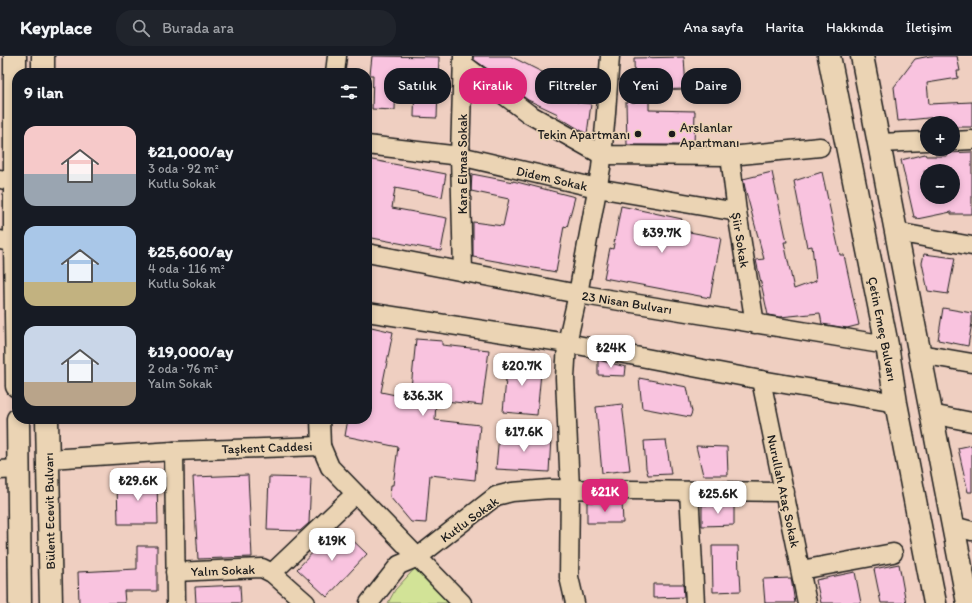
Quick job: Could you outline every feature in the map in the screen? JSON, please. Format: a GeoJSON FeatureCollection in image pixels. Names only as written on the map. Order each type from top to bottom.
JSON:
{"type":"FeatureCollection","features":[{"type":"Feature","properties":{"kind":"main road"},"geometry":{"type":"LineString","coordinates":[[14,68],[15,56]]}},
{"type":"Feature","properties":{"kind":"main road"},"geometry":{"type":"LineString","coordinates":[[43,56],[43,68]]}},
{"type":"Feature","properties":{"kind":"main road","name":"Çetin Emeç Bulvarı"},"geometry":{"type":"LineString","coordinates":[[829,56],[887,345],[896,403],[935,603]]}},
{"type":"Feature","properties":{"kind":"main road"},"geometry":{"type":"LineString","coordinates":[[862,56],[931,414],[962,529],[968,603]]}},
{"type":"Feature","properties":{"kind":"main road"},"geometry":{"type":"LineString","coordinates":[[12,110],[8,181],[7,242],[12,314]]}},
{"type":"Feature","properties":{"kind":"main road"},"geometry":{"type":"LineString","coordinates":[[17,424],[9,470],[20,603]]}},
{"type":"Feature","properties":{"kind":"main road","name":"Bülent Ecevit Bulvarı"},"geometry":{"type":"LineString","coordinates":[[47,424],[51,603]]}},
{"type":"Feature","properties":{"kind":"street"},"geometry":{"type":"LineString","coordinates":[[336,68],[337,56]]}},
{"type":"Feature","properties":{"kind":"street"},"geometry":{"type":"LineString","coordinates":[[575,603],[569,577],[570,489],[565,378],[567,343],[578,294],[602,155],[610,56]]}},
{"type":"Feature","properties":{"kind":"street"},"geometry":{"type":"LineString","coordinates":[[463,60],[529,114],[602,155],[730,156],[820,147]]}},
{"type":"Feature","properties":{"kind":"street","name":"Kara Elmas Sokak"},"geometry":{"type":"LineString","coordinates":[[463,60],[460,156],[463,272]]}},
{"type":"Feature","properties":{"kind":"street"},"geometry":{"type":"LineString","coordinates":[[960,141],[972,140]]}},
{"type":"Feature","properties":{"kind":"street"},"geometry":{"type":"LineString","coordinates":[[879,143],[920,141]]}},
{"type":"Feature","properties":{"kind":"street","name":"Didem Sokak"},"geometry":{"type":"LineString","coordinates":[[372,146],[460,156],[597,188],[737,212]]}},
{"type":"Feature","properties":{"kind":"street","name":"Şiir Sokak"},"geometry":{"type":"LineString","coordinates":[[730,156],[737,212],[755,324]]}},
{"type":"Feature","properties":{"kind":"street"},"geometry":{"type":"LineString","coordinates":[[896,232],[972,246]]}},
{"type":"Feature","properties":{"kind":"street","name":"23 Nisan Bulvarı"},"geometry":{"type":"LineString","coordinates":[[372,254],[578,294],[887,345]]}},
{"type":"Feature","properties":{"kind":"street"},"geometry":{"type":"LineString","coordinates":[[372,313],[567,343],[761,380],[896,403]]}},
{"type":"Feature","properties":{"kind":"street"},"geometry":{"type":"LineString","coordinates":[[920,354],[972,363]]}},
{"type":"Feature","properties":{"kind":"street","name":"Nurullah Ataç Sokak"},"geometry":{"type":"LineString","coordinates":[[761,380],[807,603]]}},
{"type":"Feature","properties":{"kind":"street"},"geometry":{"type":"LineString","coordinates":[[931,414],[972,422]]}},
{"type":"Feature","properties":{"kind":"street"},"geometry":{"type":"LineString","coordinates":[[320,424],[321,446]]}},
{"type":"Feature","properties":{"kind":"street","name":"Taşkent Caddesi"},"geometry":{"type":"LineString","coordinates":[[49,458],[174,451],[321,446],[330,467],[462,603]]}},
{"type":"Feature","properties":{"kind":"street"},"geometry":{"type":"LineString","coordinates":[[174,451],[176,603]]}},
{"type":"Feature","properties":{"kind":"street","name":"Kutlu Sokak"},"geometry":{"type":"LineString","coordinates":[[370,603],[399,565],[418,557],[496,496],[512,492],[550,489],[785,492]]}},
{"type":"Feature","properties":{"kind":"street"},"geometry":{"type":"LineString","coordinates":[[689,491],[696,603]]}},
{"type":"Feature","properties":{"kind":"street"},"geometry":{"type":"LineString","coordinates":[[272,574],[355,494]]}},
{"type":"Feature","properties":{"kind":"street"},"geometry":{"type":"LineString","coordinates":[[800,570],[893,553]]}},
{"type":"Feature","properties":{"kind":"street","name":"Yalın Sokak"},"geometry":{"type":"LineString","coordinates":[[175,572],[262,568],[272,574],[306,603]]}},
{"type":"Feature","properties":{"kind":"green space"},"geometry":{"type":"Polygon","coordinates":[[[418,565],[456,603],[388,603],[395,590],[418,565]]]}},
{"type":"Feature","properties":{"kind":"building"},"geometry":{"type":"Polygon","coordinates":[[[372,56],[439,57],[439,68],[384,68],[384,104],[395,104],[395,110],[372,109],[372,68],[371,68],[372,56]]]}},
{"type":"Feature","properties":{"kind":"building"},"geometry":{"type":"Polygon","coordinates":[[[473,56],[510,56],[535,68],[535,103],[527,99],[527,68],[486,68],[473,59],[473,56]]]}},
{"type":"Feature","properties":{"kind":"building"},"geometry":{"type":"Polygon","coordinates":[[[930,56],[957,56],[960,71],[957,71],[958,78],[927,83],[929,104],[972,102],[972,127],[960,127],[960,116],[920,116],[920,119],[898,121],[894,87],[915,59],[930,56]]]}},
{"type":"Feature","properties":{"kind":"building"},"geometry":{"type":"Polygon","coordinates":[[[684,57],[685,68],[681,68],[681,89],[673,89],[673,68],[634,68],[634,58],[684,57]]]}},
{"type":"Feature","properties":{"kind":"building"},"geometry":{"type":"Polygon","coordinates":[[[414,104],[437,104],[437,118],[414,117],[414,104]]]}},
{"type":"Feature","properties":{"kind":"building"},"geometry":{"type":"Polygon","coordinates":[[[537,104],[591,104],[587,134],[557,116],[558,114],[537,104]]]}},
{"type":"Feature","properties":{"kind":"building"},"geometry":{"type":"Polygon","coordinates":[[[626,104],[649,104],[649,110],[695,111],[694,145],[627,145],[626,104]]]}},
{"type":"Feature","properties":{"kind":"building"},"geometry":{"type":"Polygon","coordinates":[[[960,152],[972,152],[972,214],[951,214],[951,212],[917,219],[914,217],[901,160],[920,155],[960,156],[960,152]]]}},
{"type":"Feature","properties":{"kind":"building"},"geometry":{"type":"Polygon","coordinates":[[[372,160],[446,174],[442,197],[395,188],[392,208],[447,218],[441,251],[372,238],[372,160]]]}},
{"type":"Feature","properties":{"kind":"building"},"geometry":{"type":"Polygon","coordinates":[[[772,172],[787,242],[784,242],[794,289],[816,281],[812,246],[807,247],[794,181],[822,172],[840,255],[844,255],[859,325],[847,328],[822,324],[820,313],[780,317],[768,315],[756,260],[764,259],[743,179],[772,172]]]}},
{"type":"Feature","properties":{"kind":"building"},"geometry":{"type":"Polygon","coordinates":[[[472,174],[513,181],[575,197],[567,227],[564,226],[556,272],[473,257],[473,222],[503,226],[509,199],[471,191],[472,174]]]}},
{"type":"Feature","properties":{"kind":"building"},"geometry":{"type":"Polygon","coordinates":[[[621,206],[682,219],[679,230],[721,238],[710,298],[604,278],[610,248],[613,249],[621,206]]]}},
{"type":"Feature","properties":{"kind":"building"},"geometry":{"type":"Polygon","coordinates":[[[924,254],[955,258],[948,294],[928,291],[922,263],[924,254]]]}},
{"type":"Feature","properties":{"kind":"building"},"geometry":{"type":"Polygon","coordinates":[[[943,308],[972,313],[972,323],[968,346],[938,340],[943,308]]]}},
{"type":"Feature","properties":{"kind":"building"},"geometry":{"type":"Polygon","coordinates":[[[372,327],[393,332],[381,392],[410,398],[416,339],[442,341],[442,345],[489,350],[482,405],[436,400],[435,420],[480,425],[475,480],[430,475],[426,523],[411,522],[390,497],[398,447],[345,436],[347,424],[372,424],[372,327]]]}},
{"type":"Feature","properties":{"kind":"building"},"geometry":{"type":"Polygon","coordinates":[[[508,358],[542,362],[537,415],[503,412],[508,358]]]}},
{"type":"Feature","properties":{"kind":"building"},"geometry":{"type":"Polygon","coordinates":[[[598,360],[626,367],[625,376],[598,375],[598,360]]]}},
{"type":"Feature","properties":{"kind":"building"},"geometry":{"type":"Polygon","coordinates":[[[639,378],[687,387],[692,412],[690,417],[642,408],[639,378]]]}},
{"type":"Feature","properties":{"kind":"building"},"geometry":{"type":"Polygon","coordinates":[[[622,404],[630,470],[602,473],[596,407],[622,404]]]}},
{"type":"Feature","properties":{"kind":"building"},"geometry":{"type":"Polygon","coordinates":[[[499,434],[551,438],[549,472],[496,469],[499,434]]]}},
{"type":"Feature","properties":{"kind":"building"},"geometry":{"type":"Polygon","coordinates":[[[666,440],[671,474],[648,475],[644,441],[666,440]]]}},
{"type":"Feature","properties":{"kind":"building"},"geometry":{"type":"Polygon","coordinates":[[[972,445],[972,492],[968,492],[958,448],[972,445]]]}},
{"type":"Feature","properties":{"kind":"building"},"geometry":{"type":"Polygon","coordinates":[[[696,446],[727,447],[728,475],[703,475],[696,446]]]}},
{"type":"Feature","properties":{"kind":"building"},"geometry":{"type":"Polygon","coordinates":[[[248,475],[252,557],[198,559],[193,477],[248,475]]]}},
{"type":"Feature","properties":{"kind":"building"},"geometry":{"type":"Polygon","coordinates":[[[269,477],[311,478],[309,523],[300,531],[267,530],[269,477]]]}},
{"type":"Feature","properties":{"kind":"building"},"geometry":{"type":"Polygon","coordinates":[[[117,481],[157,481],[158,524],[118,524],[117,481]]]}},
{"type":"Feature","properties":{"kind":"building"},"geometry":{"type":"Polygon","coordinates":[[[587,502],[622,502],[623,523],[587,523],[587,502]]]}},
{"type":"Feature","properties":{"kind":"building"},"geometry":{"type":"Polygon","coordinates":[[[702,505],[734,505],[734,525],[702,526],[702,505]]]}},
{"type":"Feature","properties":{"kind":"building"},"geometry":{"type":"Polygon","coordinates":[[[338,526],[367,554],[327,597],[297,569],[338,526]]]}},
{"type":"Feature","properties":{"kind":"building"},"geometry":{"type":"Polygon","coordinates":[[[137,546],[157,546],[157,591],[124,591],[125,603],[79,603],[78,572],[137,569],[137,546]]]}},
{"type":"Feature","properties":{"kind":"building"},"geometry":{"type":"Polygon","coordinates":[[[712,546],[738,546],[741,591],[713,592],[712,546]]]}},
{"type":"Feature","properties":{"kind":"building"},"geometry":{"type":"Polygon","coordinates":[[[899,564],[906,603],[881,603],[874,569],[899,564]]]}},
{"type":"Feature","properties":{"kind":"building"},"geometry":{"type":"Polygon","coordinates":[[[855,572],[861,603],[821,603],[816,580],[855,572]]]}},
{"type":"Feature","properties":{"kind":"building"},"geometry":{"type":"Polygon","coordinates":[[[791,578],[795,603],[765,603],[763,579],[791,578]]]}},
{"type":"Feature","properties":{"kind":"building"},"geometry":{"type":"Polygon","coordinates":[[[653,584],[683,584],[684,597],[653,598],[653,584]]]}},
{"type":"Feature","properties":{"kind":"building"},"geometry":{"type":"Polygon","coordinates":[[[240,585],[241,603],[196,603],[195,587],[240,585]]]}},
{"type":"Feature","properties":{"kind":"place","name":"Tekin Apartmanı"},"geometry":{"type":"Point","coordinates":[638,134]}},
{"type":"Feature","properties":{"kind":"place","name":"Arslanlar Apartmanı"},"geometry":{"type":"Point","coordinates":[672,134]}}]}
